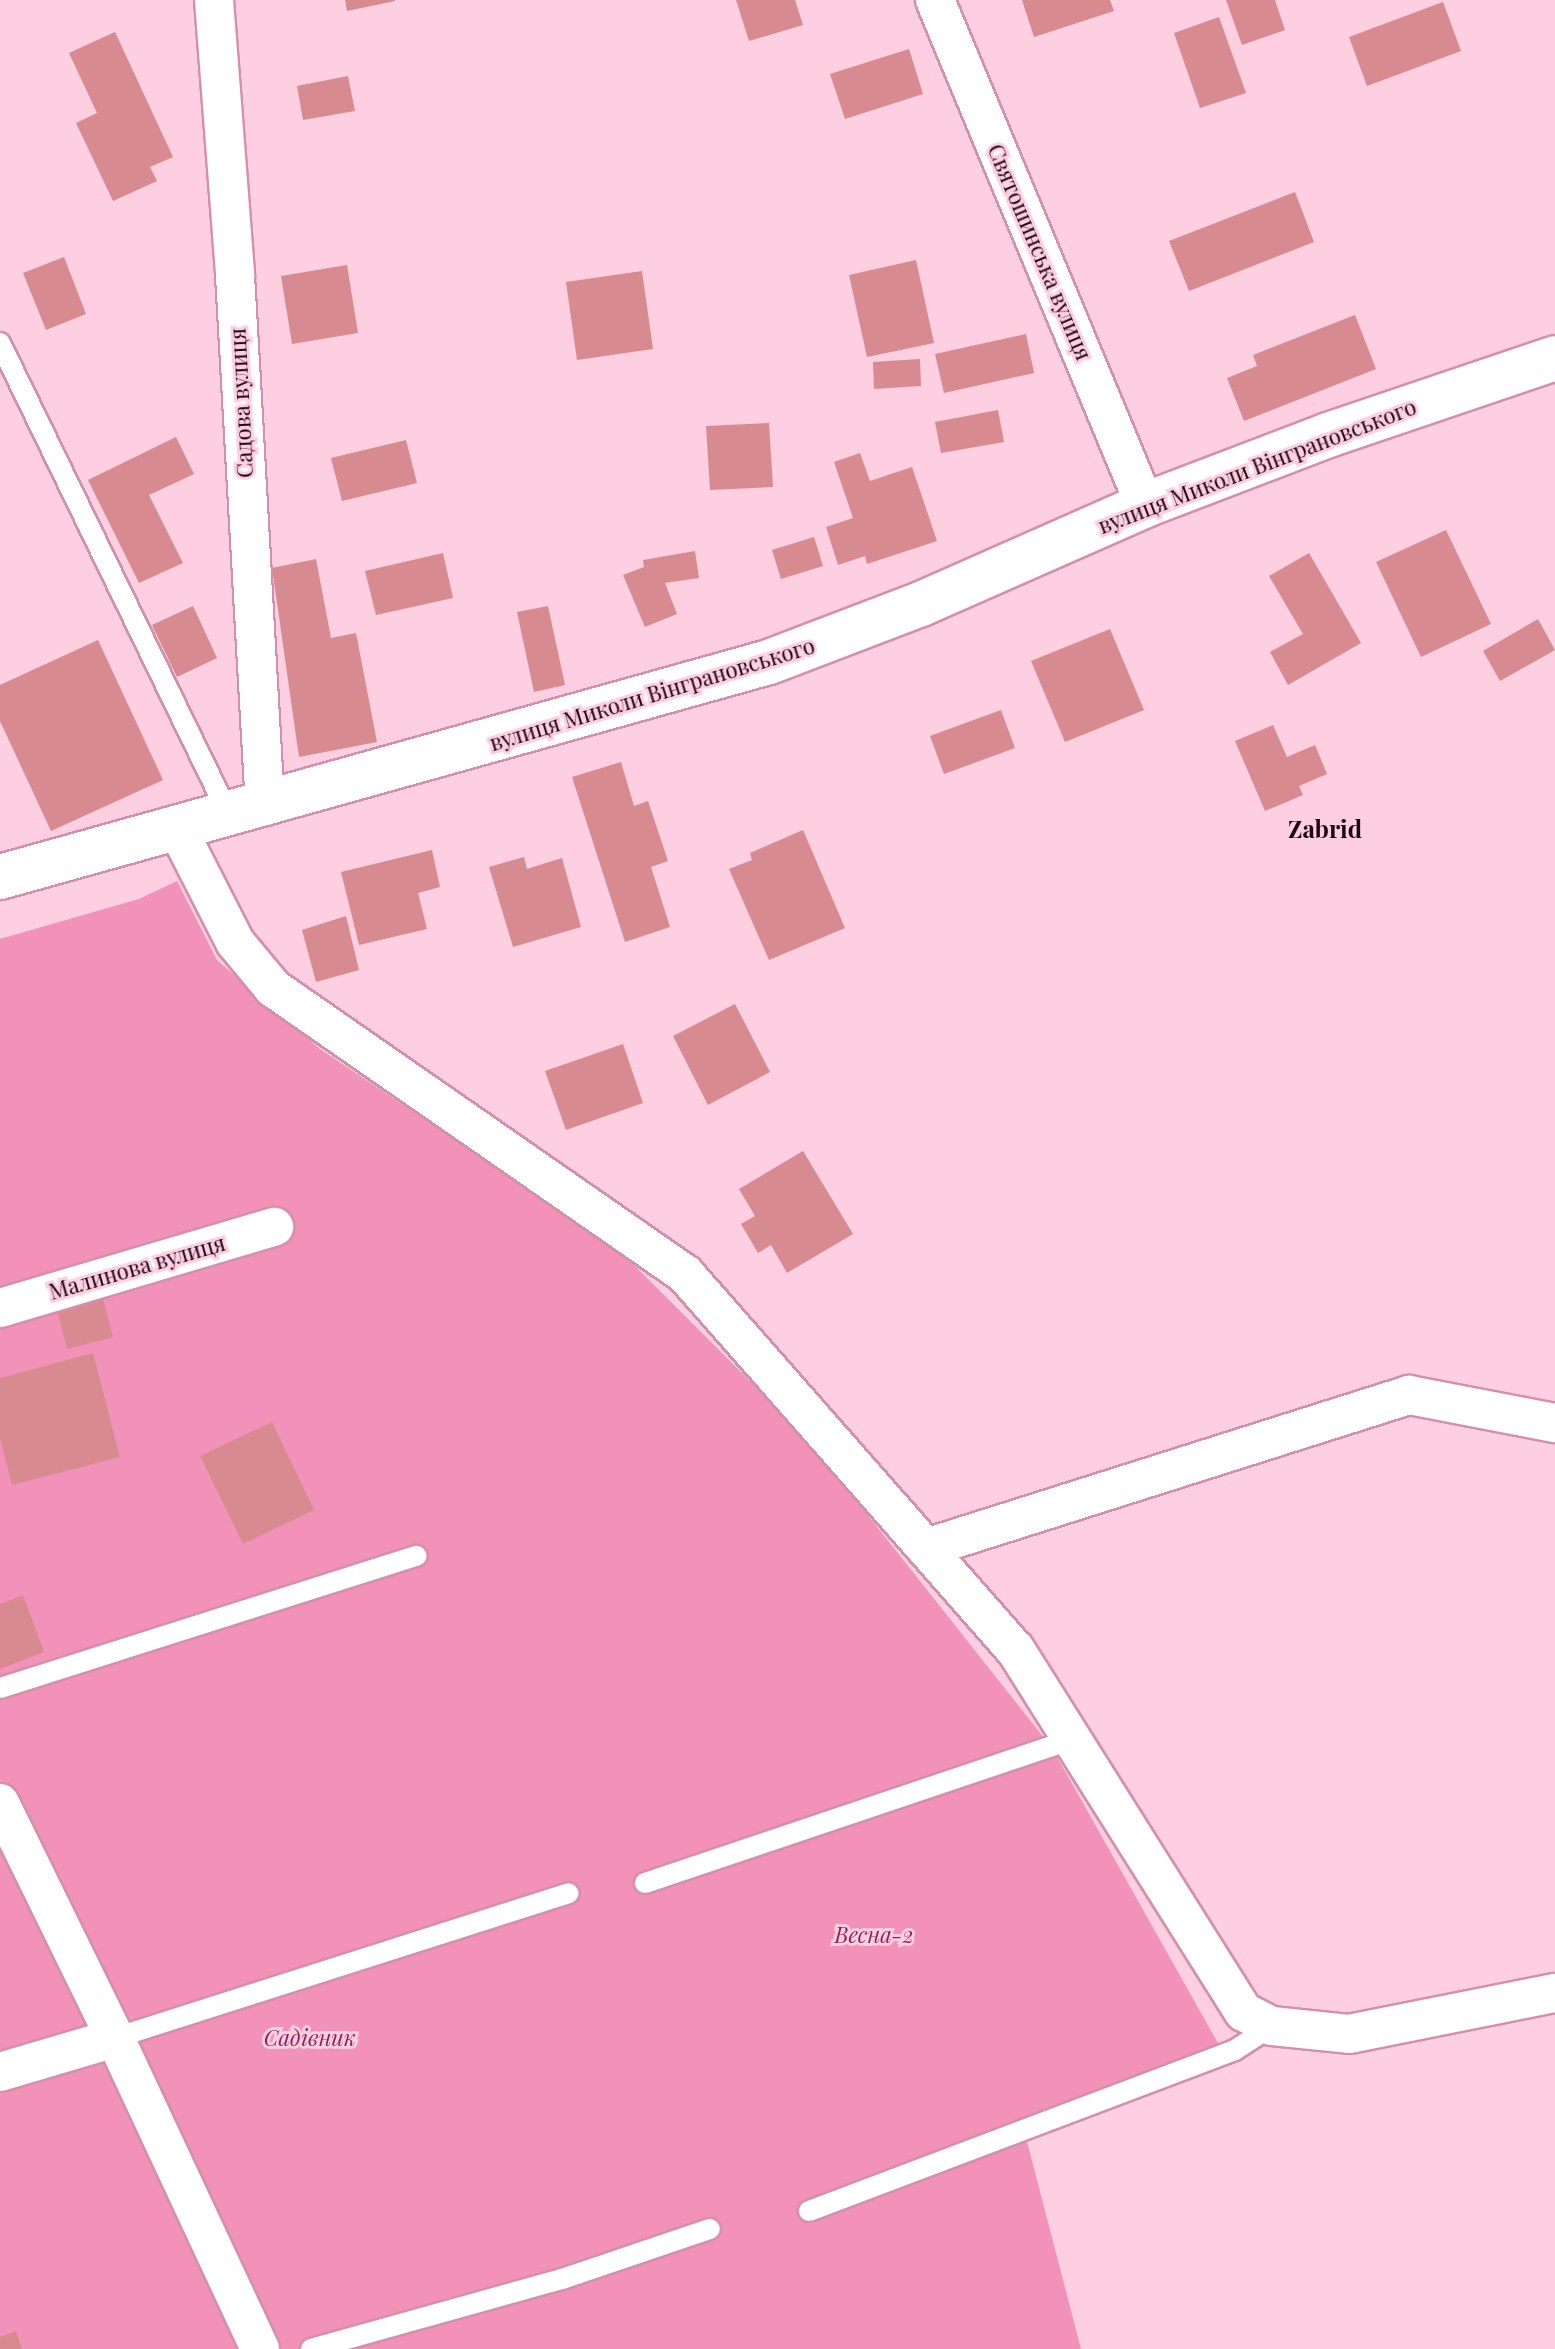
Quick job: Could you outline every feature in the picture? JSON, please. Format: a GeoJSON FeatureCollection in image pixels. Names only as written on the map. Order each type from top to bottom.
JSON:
{"type":"FeatureCollection","features":[{"type":"Feature","properties":{"kind":"main road","name":"вулиця Миколи Вінграновського"},"geometry":{"type":"LineString","coordinates":[[0,877],[769,662],[921,604],[1145,505],[1328,435],[1555,358]]}},
{"type":"Feature","properties":{"kind":"street","name":"Садова вулиця"},"geometry":{"type":"LineString","coordinates":[[214,0],[235,275],[247,810]]}},
{"type":"Feature","properties":{"kind":"street","name":"Святошинська вулиця"},"geometry":{"type":"LineString","coordinates":[[935,0],[1145,505]]}},
{"type":"Feature","properties":{"kind":"street"},"geometry":{"type":"LineString","coordinates":[[177,828],[235,942],[273,988],[685,1274],[1015,1649],[1244,2012],[1272,2026],[1349,2034],[1555,1993]]}},
{"type":"Feature","properties":{"kind":"street","name":"Малинова вулиця"},"geometry":{"type":"LineString","coordinates":[[0,1308],[274,1227]]}},
{"type":"Feature","properties":{"kind":"street"},"geometry":{"type":"LineString","coordinates":[[926,1548],[1409,1395],[1555,1423]]}},
{"type":"Feature","properties":{"kind":"street"},"geometry":{"type":"LineString","coordinates":[[0,1803],[115,2038],[260,2349]]}},
{"type":"Feature","properties":{"kind":"street"},"geometry":{"type":"LineString","coordinates":[[0,2072],[115,2038]]}},
{"type":"Feature","properties":{"kind":"lane"},"geometry":{"type":"LineString","coordinates":[[0,343],[247,810]]}},
{"type":"Feature","properties":{"kind":"lane"},"geometry":{"type":"LineString","coordinates":[[0,1688],[417,1556]]}},
{"type":"Feature","properties":{"kind":"lane"},"geometry":{"type":"LineString","coordinates":[[645,1883],[1072,1739]]}},
{"type":"Feature","properties":{"kind":"lane"},"geometry":{"type":"LineString","coordinates":[[115,2038],[568,1893]]}},
{"type":"Feature","properties":{"kind":"lane"},"geometry":{"type":"LineString","coordinates":[[809,2211],[1235,2050],[1272,2026]]}},
{"type":"Feature","properties":{"kind":"lane"},"geometry":{"type":"LineString","coordinates":[[311,2349],[562,2279],[710,2229]]}},
{"type":"Feature","properties":{"kind":"green space"},"geometry":{"type":"Polygon","coordinates":[[[177,881],[217,960],[320,1049],[618,1249],[806,1437],[1052,1748],[1228,2061],[1025,2134],[1081,2349],[0,2349],[0,939],[139,899],[177,881]]]}},
{"type":"Feature","properties":{"kind":"building"},"geometry":{"type":"Polygon","coordinates":[[[345,0],[395,0],[395,1],[347,11],[345,0]]]}},
{"type":"Feature","properties":{"kind":"building"},"geometry":{"type":"Polygon","coordinates":[[[736,0],[795,0],[803,25],[749,41],[736,0]]]}},
{"type":"Feature","properties":{"kind":"building"},"geometry":{"type":"Polygon","coordinates":[[[1022,0],[1110,0],[1114,11],[1034,37],[1022,0]]]}},
{"type":"Feature","properties":{"kind":"building"},"geometry":{"type":"Polygon","coordinates":[[[1226,0],[1275,0],[1285,30],[1242,45],[1226,0]]]}},
{"type":"Feature","properties":{"kind":"building"},"geometry":{"type":"Polygon","coordinates":[[[1443,2],[1461,51],[1367,86],[1349,37],[1443,2]]]}},
{"type":"Feature","properties":{"kind":"building"},"geometry":{"type":"Polygon","coordinates":[[[1219,17],[1246,93],[1200,108],[1174,33],[1219,17]]]}},
{"type":"Feature","properties":{"kind":"building"},"geometry":{"type":"Polygon","coordinates":[[[115,32],[173,157],[150,167],[157,181],[113,201],[76,123],[97,113],[69,53],[115,32]]]}},
{"type":"Feature","properties":{"kind":"building"},"geometry":{"type":"Polygon","coordinates":[[[909,49],[923,94],[845,119],[830,74],[909,49]]]}},
{"type":"Feature","properties":{"kind":"building"},"geometry":{"type":"Polygon","coordinates":[[[348,76],[355,111],[303,120],[297,86],[348,76]]]}},
{"type":"Feature","properties":{"kind":"building"},"geometry":{"type":"Polygon","coordinates":[[[1295,192],[1314,242],[1189,291],[1169,241],[1295,192]]]}},
{"type":"Feature","properties":{"kind":"building"},"geometry":{"type":"Polygon","coordinates":[[[64,257],[86,314],[46,330],[23,273],[64,257]]]}},
{"type":"Feature","properties":{"kind":"building"},"geometry":{"type":"Polygon","coordinates":[[[916,260],[934,343],[867,357],[849,275],[916,260]]]}},
{"type":"Feature","properties":{"kind":"building"},"geometry":{"type":"Polygon","coordinates":[[[347,265],[358,333],[292,344],[281,276],[347,265]]]}},
{"type":"Feature","properties":{"kind":"building"},"geometry":{"type":"Polygon","coordinates":[[[642,271],[653,349],[577,360],[566,282],[642,271]]]}},
{"type":"Feature","properties":{"kind":"building"},"geometry":{"type":"Polygon","coordinates":[[[1355,315],[1376,369],[1244,421],[1227,378],[1257,366],[1253,355],[1355,315]]]}},
{"type":"Feature","properties":{"kind":"building"},"geometry":{"type":"Polygon","coordinates":[[[1026,334],[1034,373],[944,393],[935,354],[1026,334]]]}},
{"type":"Feature","properties":{"kind":"building"},"geometry":{"type":"Polygon","coordinates":[[[920,359],[921,386],[874,389],[873,362],[920,359]]]}},
{"type":"Feature","properties":{"kind":"building"},"geometry":{"type":"Polygon","coordinates":[[[998,410],[1004,442],[941,453],[935,422],[998,410]]]}},
{"type":"Feature","properties":{"kind":"building"},"geometry":{"type":"Polygon","coordinates":[[[769,423],[773,487],[710,490],[706,426],[769,423]]]}},
{"type":"Feature","properties":{"kind":"building"},"geometry":{"type":"Polygon","coordinates":[[[176,437],[194,474],[149,495],[183,563],[139,583],[88,480],[176,437]]]}},
{"type":"Feature","properties":{"kind":"building"},"geometry":{"type":"Polygon","coordinates":[[[406,440],[417,483],[342,501],[331,458],[406,440]]]}},
{"type":"Feature","properties":{"kind":"building"},"geometry":{"type":"Polygon","coordinates":[[[860,453],[870,481],[912,467],[937,541],[867,564],[865,556],[838,565],[826,527],[853,518],[834,462],[860,453]]]}},
{"type":"Feature","properties":{"kind":"building"},"geometry":{"type":"Polygon","coordinates":[[[1446,530],[1491,624],[1421,657],[1376,562],[1446,530]]]}},
{"type":"Feature","properties":{"kind":"building"},"geometry":{"type":"Polygon","coordinates":[[[814,537],[823,566],[781,579],[772,550],[814,537]]]}},
{"type":"Feature","properties":{"kind":"building"},"geometry":{"type":"Polygon","coordinates":[[[695,551],[699,578],[665,583],[677,614],[645,627],[623,575],[644,567],[643,560],[695,551]]]}},
{"type":"Feature","properties":{"kind":"building"},"geometry":{"type":"Polygon","coordinates":[[[443,553],[453,598],[376,615],[365,571],[443,553]]]}},
{"type":"Feature","properties":{"kind":"building"},"geometry":{"type":"Polygon","coordinates":[[[1309,553],[1361,643],[1288,685],[1270,652],[1303,634],[1269,576],[1309,553]]]}},
{"type":"Feature","properties":{"kind":"building"},"geometry":{"type":"Polygon","coordinates":[[[316,559],[331,638],[356,633],[377,742],[299,757],[272,568],[316,559]]]}},
{"type":"Feature","properties":{"kind":"building"},"geometry":{"type":"Polygon","coordinates":[[[193,606],[217,658],[177,677],[152,625],[193,606]]]}},
{"type":"Feature","properties":{"kind":"building"},"geometry":{"type":"Polygon","coordinates":[[[548,606],[565,685],[534,692],[517,612],[548,606]]]}},
{"type":"Feature","properties":{"kind":"building"},"geometry":{"type":"Polygon","coordinates":[[[1538,619],[1555,650],[1500,681],[1483,651],[1538,619]]]}},
{"type":"Feature","properties":{"kind":"building"},"geometry":{"type":"Polygon","coordinates":[[[1110,629],[1144,710],[1065,742],[1031,661],[1110,629]]]}},
{"type":"Feature","properties":{"kind":"building"},"geometry":{"type":"Polygon","coordinates":[[[98,640],[163,780],[51,831],[0,721],[0,685],[98,640]]]}},
{"type":"Feature","properties":{"kind":"building"},"geometry":{"type":"Polygon","coordinates":[[[1001,710],[1015,748],[944,774],[930,736],[1001,710]]]}},
{"type":"Feature","properties":{"kind":"building"},"geometry":{"type":"Polygon","coordinates":[[[1273,725],[1287,757],[1315,745],[1327,774],[1299,786],[1303,795],[1265,811],[1235,741],[1273,725]]]}},
{"type":"Feature","properties":{"kind":"building"},"geometry":{"type":"Polygon","coordinates":[[[621,762],[634,806],[648,801],[668,861],[651,867],[670,927],[625,942],[572,777],[621,762]]]}},
{"type":"Feature","properties":{"kind":"building"},"geometry":{"type":"Polygon","coordinates":[[[803,830],[845,928],[769,960],[729,869],[752,860],[750,853],[803,830]]]}},
{"type":"Feature","properties":{"kind":"building"},"geometry":{"type":"Polygon","coordinates":[[[432,850],[440,887],[418,893],[427,929],[359,945],[341,872],[432,850]]]}},
{"type":"Feature","properties":{"kind":"building"},"geometry":{"type":"Polygon","coordinates":[[[524,857],[527,869],[562,858],[581,927],[513,947],[489,867],[524,857]]]}},
{"type":"Feature","properties":{"kind":"building"},"geometry":{"type":"Polygon","coordinates":[[[346,916],[359,970],[316,982],[302,930],[346,916]]]}},
{"type":"Feature","properties":{"kind":"building"},"geometry":{"type":"Polygon","coordinates":[[[735,1004],[770,1072],[708,1105],[673,1036],[735,1004]]]}},
{"type":"Feature","properties":{"kind":"building"},"geometry":{"type":"Polygon","coordinates":[[[623,1044],[643,1103],[566,1130],[545,1071],[623,1044]]]}},
{"type":"Feature","properties":{"kind":"building"},"geometry":{"type":"Polygon","coordinates":[[[803,1151],[853,1234],[787,1273],[771,1245],[758,1253],[741,1224],[755,1216],[739,1189],[803,1151]]]}},
{"type":"Feature","properties":{"kind":"building"},"geometry":{"type":"Polygon","coordinates":[[[102,1295],[113,1337],[67,1349],[56,1307],[102,1295]]]}},
{"type":"Feature","properties":{"kind":"building"},"geometry":{"type":"Polygon","coordinates":[[[93,1353],[120,1457],[12,1485],[0,1439],[0,1378],[93,1353]]]}},
{"type":"Feature","properties":{"kind":"building"},"geometry":{"type":"Polygon","coordinates":[[[272,1422],[314,1510],[243,1544],[200,1456],[272,1422]]]}},
{"type":"Feature","properties":{"kind":"building"},"geometry":{"type":"Polygon","coordinates":[[[23,1595],[44,1652],[0,1669],[0,1604],[23,1595]]]}},
{"type":"Feature","properties":{"kind":"building"},"geometry":{"type":"Polygon","coordinates":[[[16,2331],[22,2349],[0,2349],[0,2337],[16,2331]]]}},
{"type":"Feature","properties":{"kind":"district","name":"Zabrid"},"geometry":{"type":"Point","coordinates":[1325,829]}},
{"type":"Feature","properties":{"kind":"park label","name":"Весна-2"},"geometry":{"type":"Point","coordinates":[874,1935]}},
{"type":"Feature","properties":{"kind":"park label","name":"Садівник"},"geometry":{"type":"Point","coordinates":[310,2038]}}]}
